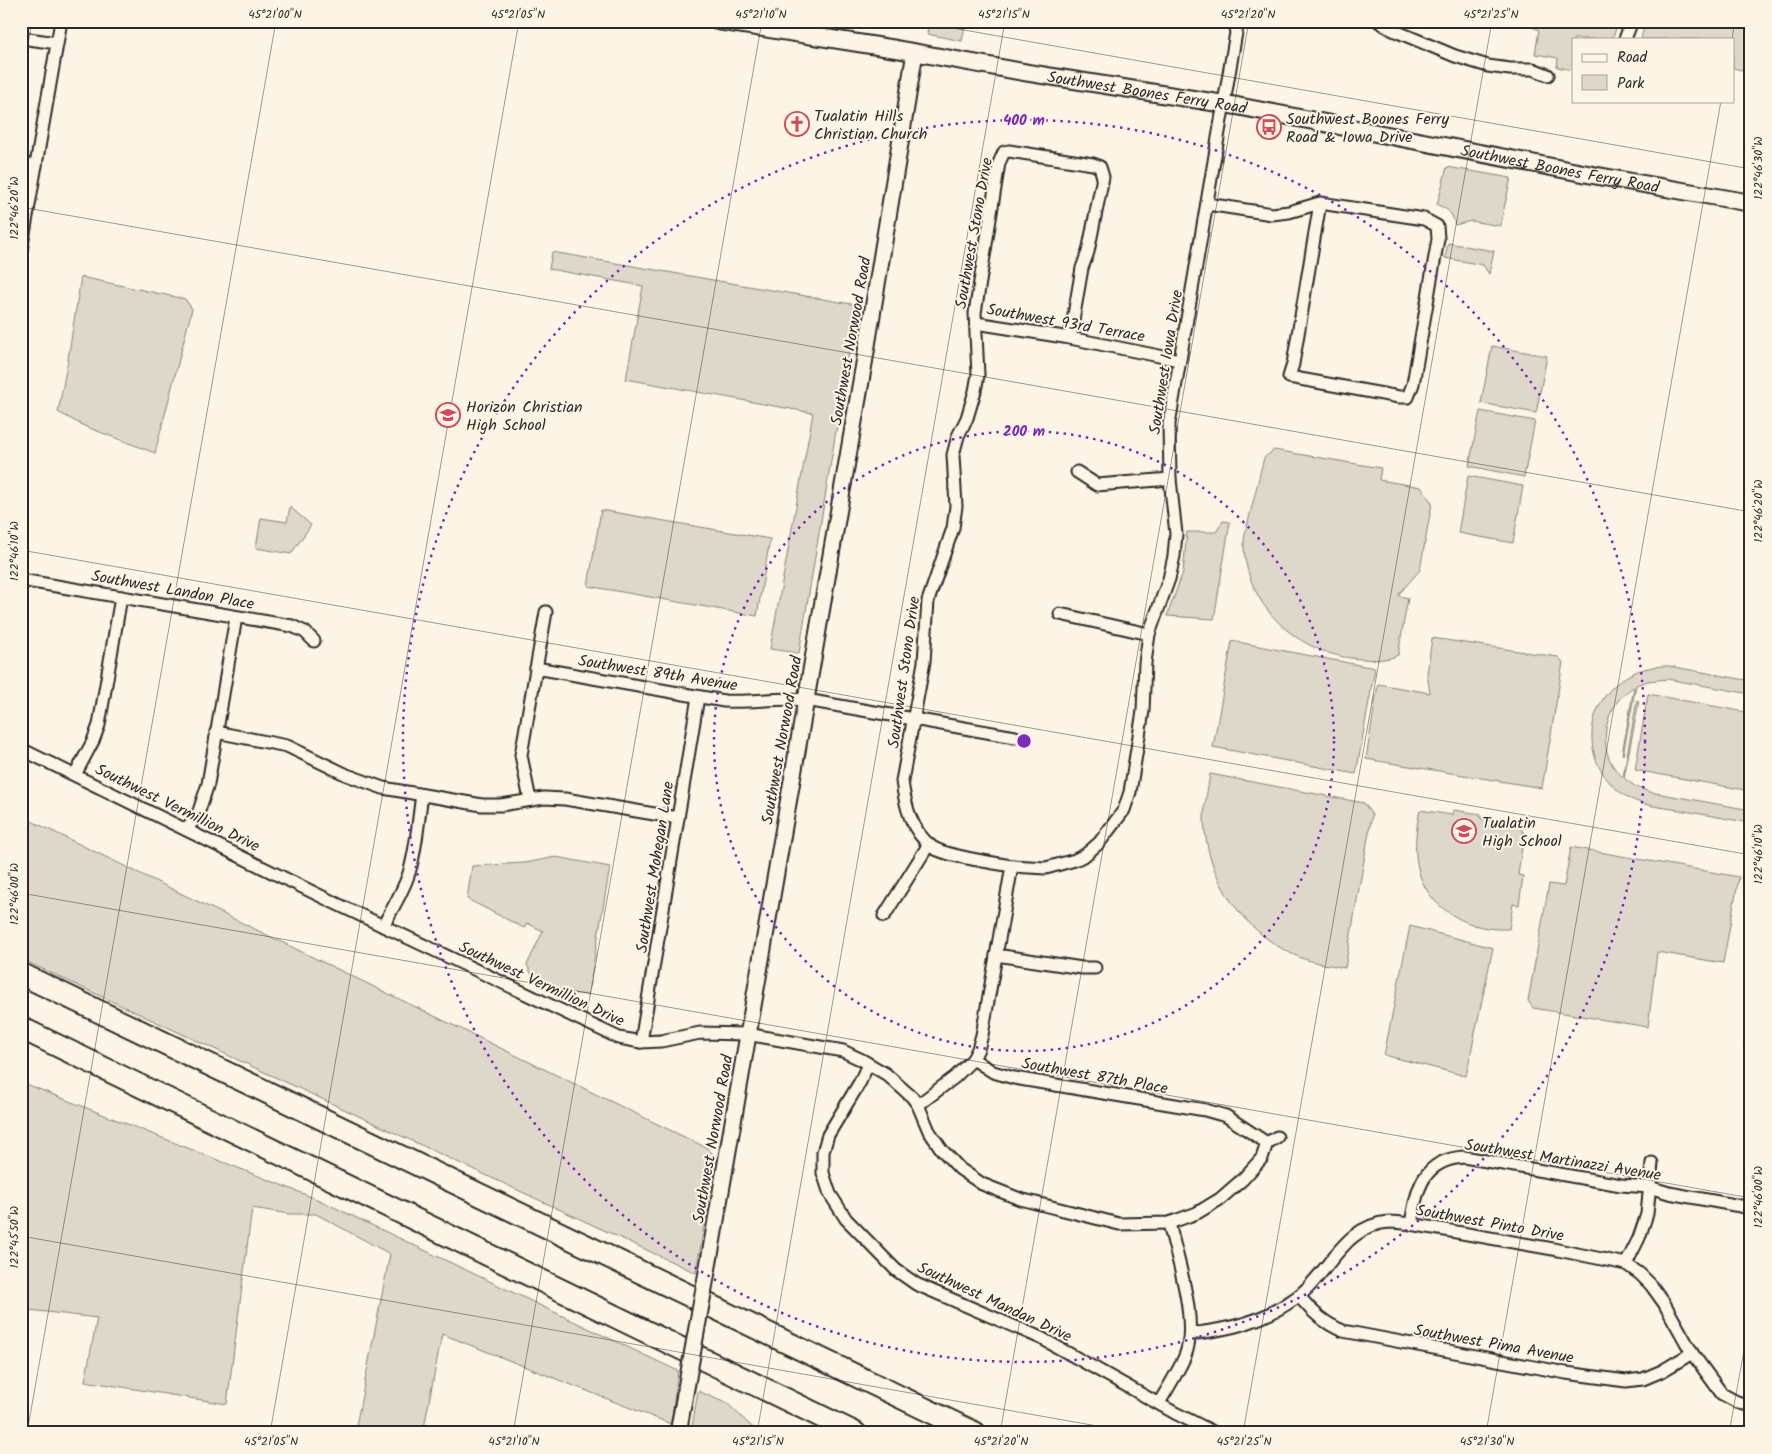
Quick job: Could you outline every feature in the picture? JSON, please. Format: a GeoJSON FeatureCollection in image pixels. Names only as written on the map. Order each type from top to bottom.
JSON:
{"type":"FeatureCollection","features":[{"type":"Feature","properties":{"kind":"highway"},"geometry":{"type":"LineString","coordinates":[[21,974],[975,1433]]}},
{"type":"Feature","properties":{"kind":"highway"},"geometry":{"type":"LineString","coordinates":[[21,1028],[855,1433]]}},
{"type":"Feature","properties":{"kind":"main road","name":"Southwest Boones Ferry Road"},"geometry":{"type":"LineString","coordinates":[[718,21],[915,52],[1223,105],[1751,204]]}},
{"type":"Feature","properties":{"kind":"street"},"geometry":{"type":"LineString","coordinates":[[21,251],[61,21]]}},
{"type":"Feature","properties":{"kind":"street","name":"Southwest Iowa Drive"},"geometry":{"type":"LineString","coordinates":[[1012,866],[1046,868],[1080,858],[1099,843],[1124,810],[1130,792],[1143,712],[1145,663],[1149,634],[1174,556],[1176,534],[1170,479],[1168,424],[1238,21]]}},
{"type":"Feature","properties":{"kind":"street"},"geometry":{"type":"LineString","coordinates":[[1378,21],[1455,56],[1488,66],[1510,69],[1533,69],[1548,75]]}},
{"type":"Feature","properties":{"kind":"street"},"geometry":{"type":"LineString","coordinates":[[1625,38],[1632,21]]}},
{"type":"Feature","properties":{"kind":"street"},"geometry":{"type":"LineString","coordinates":[[21,38],[57,44]]}},
{"type":"Feature","properties":{"kind":"street","name":"Southwest Norwood Road"},"geometry":{"type":"LineString","coordinates":[[678,1433],[874,309],[915,52]]}},
{"type":"Feature","properties":{"kind":"street","name":"Southwest Stono Drive"},"geometry":{"type":"LineString","coordinates":[[929,844],[910,818],[904,800],[902,781],[924,662],[928,601],[936,575],[947,551],[953,528],[956,506],[953,484],[953,455],[958,436],[970,409],[978,375],[975,313],[999,163],[1004,152],[1015,151],[1094,164],[1100,167],[1103,177],[1088,252],[1082,268],[1070,338]]}},
{"type":"Feature","properties":{"kind":"street"},"geometry":{"type":"LineString","coordinates":[[21,163],[36,166]]}},
{"type":"Feature","properties":{"kind":"street"},"geometry":{"type":"LineString","coordinates":[[1207,204],[1272,214],[1289,212],[1320,203],[1424,219],[1438,226],[1438,239],[1413,384],[1408,396],[1399,397],[1289,377],[1293,364],[1320,203]]}},
{"type":"Feature","properties":{"kind":"street","name":"Southwest 93rd Terrace"},"geometry":{"type":"LineString","coordinates":[[976,323],[1070,338],[1179,360]]}},
{"type":"Feature","properties":{"kind":"street"},"geometry":{"type":"LineString","coordinates":[[1077,472],[1097,485],[1170,479]]}},
{"type":"Feature","properties":{"kind":"street","name":"Southwest Landon Place"},"geometry":{"type":"LineString","coordinates":[[21,580],[292,626],[305,632],[314,641]]}},
{"type":"Feature","properties":{"kind":"street"},"geometry":{"type":"LineString","coordinates":[[74,775],[93,741],[99,725],[121,597]]}},
{"type":"Feature","properties":{"kind":"street"},"geometry":{"type":"LineString","coordinates":[[530,800],[521,755],[546,612]]}},
{"type":"Feature","properties":{"kind":"street"},"geometry":{"type":"LineString","coordinates":[[1060,614],[1149,634]]}},
{"type":"Feature","properties":{"kind":"street"},"geometry":{"type":"LineString","coordinates":[[187,830],[199,812],[204,800],[236,617]]}},
{"type":"Feature","properties":{"kind":"street","name":"Southwest 89th Avenue"},"geometry":{"type":"LineString","coordinates":[[536,668],[698,697],[740,702],[776,699],[806,700],[1015,738]]}},
{"type":"Feature","properties":{"kind":"street","name":"Southwest Mohegan Lane"},"geometry":{"type":"LineString","coordinates":[[641,1042],[698,697]]}},
{"type":"Feature","properties":{"kind":"street"},"geometry":{"type":"LineString","coordinates":[[216,732],[288,746],[347,776],[383,788],[482,805],[501,805],[544,798],[565,799],[678,818]]}},
{"type":"Feature","properties":{"kind":"street","name":"Southwest Vermillion Drive"},"geometry":{"type":"LineString","coordinates":[[21,749],[383,926],[619,1038],[641,1042],[661,1041],[700,1033],[747,1034],[844,1051],[886,1074],[912,1097],[918,1105],[929,1131],[942,1150],[960,1169],[982,1184],[1020,1199],[1119,1224],[1169,1223],[1197,1213],[1220,1199],[1244,1179],[1262,1158],[1272,1140]]}},
{"type":"Feature","properties":{"kind":"street"},"geometry":{"type":"LineString","coordinates":[[383,926],[402,891],[409,873],[422,795]]}},
{"type":"Feature","properties":{"kind":"street"},"geometry":{"type":"LineString","coordinates":[[884,916],[929,844],[946,852],[1012,866],[978,1049],[973,1059],[955,1077],[918,1105]]}},
{"type":"Feature","properties":{"kind":"street"},"geometry":{"type":"LineString","coordinates":[[996,955],[1082,968],[1095,968]]}},
{"type":"Feature","properties":{"kind":"street","name":"Southwest 87th Place"},"geometry":{"type":"LineString","coordinates":[[973,1059],[993,1072],[1014,1078],[1205,1110],[1226,1116],[1272,1140]]}},
{"type":"Feature","properties":{"kind":"street","name":"Southwest Mandan Drive"},"geometry":{"type":"LineString","coordinates":[[868,1064],[860,1082],[828,1135],[823,1152],[823,1173],[830,1194],[846,1219],[896,1270],[916,1284],[1041,1338],[1160,1403],[1174,1413],[1215,1433]]}},
{"type":"Feature","properties":{"kind":"street","name":"Southwest Martinazzi Avenue"},"geometry":{"type":"LineString","coordinates":[[1412,1224],[1416,1194],[1422,1181],[1430,1170],[1440,1163],[1456,1158],[1474,1158],[1621,1185],[1649,1187],[1669,1193],[1751,1208]]}},
{"type":"Feature","properties":{"kind":"street"},"geometry":{"type":"LineString","coordinates":[[1626,1264],[1640,1238],[1647,1214],[1652,1163]]}},
{"type":"Feature","properties":{"kind":"street","name":"Southwest Pinto Drive"},"geometry":{"type":"LineString","coordinates":[[1190,1334],[1219,1331],[1261,1319],[1299,1296],[1343,1244],[1357,1234],[1372,1226],[1388,1222],[1412,1224],[1626,1264],[1651,1285],[1664,1303],[1692,1353],[1722,1394],[1737,1402],[1751,1406]]}},
{"type":"Feature","properties":{"kind":"street"},"geometry":{"type":"LineString","coordinates":[[1160,1403],[1185,1355],[1190,1334],[1190,1314],[1169,1223]]}},
{"type":"Feature","properties":{"kind":"street","name":"Southwest Pima Avenue"},"geometry":{"type":"LineString","coordinates":[[1299,1296],[1312,1312],[1329,1326],[1343,1331],[1566,1373],[1626,1381],[1644,1379],[1662,1371],[1692,1353]]}},
{"type":"Feature","properties":{"kind":"green space"},"geometry":{"type":"Polygon","coordinates":[[[929,21],[946,21],[965,25],[962,41],[927,34],[929,21]]]}},
{"type":"Feature","properties":{"kind":"green space"},"geometry":{"type":"Polygon","coordinates":[[[1519,21],[1619,21],[1612,38],[1572,38],[1572,70],[1557,67],[1558,58],[1535,54],[1539,30],[1519,21]]]}},
{"type":"Feature","properties":{"kind":"green space"},"geometry":{"type":"Polygon","coordinates":[[[1645,21],[1751,21],[1751,72],[1734,68],[1734,38],[1641,38],[1645,21]]]}},
{"type":"Feature","properties":{"kind":"green space"},"geometry":{"type":"Polygon","coordinates":[[[1447,167],[1511,178],[1500,226],[1471,221],[1455,225],[1449,212],[1437,205],[1447,167]]]}},
{"type":"Feature","properties":{"kind":"green space"},"geometry":{"type":"Polygon","coordinates":[[[1448,243],[1494,251],[1489,274],[1483,265],[1445,258],[1448,243]]]}},
{"type":"Feature","properties":{"kind":"green space"},"geometry":{"type":"Polygon","coordinates":[[[552,252],[857,305],[799,653],[770,649],[813,413],[626,379],[643,286],[549,269],[552,252]]]}},
{"type":"Feature","properties":{"kind":"green space"},"geometry":{"type":"Polygon","coordinates":[[[81,277],[185,299],[192,309],[155,453],[84,426],[58,412],[81,277]]]}},
{"type":"Feature","properties":{"kind":"green space"},"geometry":{"type":"Polygon","coordinates":[[[1492,346],[1547,356],[1536,413],[1481,403],[1492,346]]]}},
{"type":"Feature","properties":{"kind":"green space"},"geometry":{"type":"Polygon","coordinates":[[[1480,411],[1535,421],[1524,477],[1469,466],[1480,411]]]}},
{"type":"Feature","properties":{"kind":"green space"},"geometry":{"type":"Polygon","coordinates":[[[1274,450],[1381,468],[1379,480],[1421,487],[1432,503],[1420,570],[1399,594],[1399,596],[1408,598],[1398,655],[1386,659],[1368,659],[1342,656],[1320,650],[1300,640],[1267,610],[1256,591],[1248,570],[1244,539],[1264,458],[1274,450]]]}},
{"type":"Feature","properties":{"kind":"green space"},"geometry":{"type":"Polygon","coordinates":[[[1468,476],[1523,486],[1513,543],[1458,533],[1468,476]]]}},
{"type":"Feature","properties":{"kind":"green space"},"geometry":{"type":"Polygon","coordinates":[[[290,507],[311,525],[291,554],[256,548],[261,518],[287,522],[290,507]]]}},
{"type":"Feature","properties":{"kind":"green space"},"geometry":{"type":"Polygon","coordinates":[[[601,510],[770,539],[757,616],[588,586],[601,510]]]}},
{"type":"Feature","properties":{"kind":"green space"},"geometry":{"type":"Polygon","coordinates":[[[1223,521],[1230,522],[1214,619],[1167,616],[1183,572],[1187,532],[1216,532],[1223,521]]]}},
{"type":"Feature","properties":{"kind":"green space"},"geometry":{"type":"Polygon","coordinates":[[[1432,638],[1558,657],[1563,662],[1542,788],[1366,759],[1378,684],[1430,693],[1427,674],[1432,638]]]}},
{"type":"Feature","properties":{"kind":"green space"},"geometry":{"type":"Polygon","coordinates":[[[1232,641],[1375,668],[1356,774],[1213,747],[1232,641]]]}},
{"type":"Feature","properties":{"kind":"green space"},"geometry":{"type":"Polygon","coordinates":[[[1669,666],[1751,681],[1751,694],[1667,679],[1648,681],[1636,685],[1623,755],[1634,687],[1623,695],[1609,717],[1606,730],[1608,756],[1614,767],[1623,777],[1637,700],[1639,701],[1624,778],[1636,787],[1650,792],[1751,810],[1751,823],[1644,804],[1624,795],[1605,777],[1595,756],[1592,735],[1596,714],[1606,695],[1622,679],[1643,669],[1669,666]]]}},
{"type":"Feature","properties":{"kind":"green space"},"geometry":{"type":"Polygon","coordinates":[[[1648,694],[1751,713],[1751,791],[1635,770],[1648,694]]]}},
{"type":"Feature","properties":{"kind":"green space"},"geometry":{"type":"Polygon","coordinates":[[[1210,774],[1364,803],[1372,815],[1345,968],[1306,960],[1281,948],[1262,935],[1232,903],[1212,863],[1206,842],[1204,814],[1210,774]]]}},
{"type":"Feature","properties":{"kind":"green space"},"geometry":{"type":"Polygon","coordinates":[[[1420,810],[1452,815],[1453,810],[1481,814],[1481,819],[1518,825],[1524,833],[1518,875],[1523,876],[1519,905],[1513,904],[1509,929],[1487,928],[1467,922],[1440,906],[1430,895],[1418,869],[1416,855],[1417,825],[1420,810]]]}},
{"type":"Feature","properties":{"kind":"green space"},"geometry":{"type":"Polygon","coordinates":[[[21,816],[707,1148],[716,1157],[696,1273],[21,959],[21,816]]]}},
{"type":"Feature","properties":{"kind":"green space"},"geometry":{"type":"Polygon","coordinates":[[[1571,847],[1739,877],[1723,963],[1657,952],[1648,1027],[1533,1008],[1528,1001],[1549,884],[1564,886],[1571,847]]]}},
{"type":"Feature","properties":{"kind":"green space"},"geometry":{"type":"Polygon","coordinates":[[[556,857],[610,867],[588,995],[568,993],[533,977],[527,965],[543,931],[527,923],[524,928],[467,899],[472,866],[525,863],[556,857]]]}},
{"type":"Feature","properties":{"kind":"green space"},"geometry":{"type":"Polygon","coordinates":[[[1410,926],[1493,948],[1466,1076],[1384,1055],[1410,926]]]}},
{"type":"Feature","properties":{"kind":"green space"},"geometry":{"type":"Polygon","coordinates":[[[1751,1013],[1751,1049],[1744,1049],[1751,1013]]]}},
{"type":"Feature","properties":{"kind":"green space"},"geometry":{"type":"Polygon","coordinates":[[[21,1082],[319,1200],[678,1371],[671,1424],[442,1334],[423,1433],[355,1431],[390,1254],[316,1214],[290,1214],[252,1208],[227,1404],[85,1381],[97,1318],[21,1309],[21,1082]]]}},
{"type":"Feature","properties":{"kind":"green space"},"geometry":{"type":"Polygon","coordinates":[[[698,1391],[728,1404],[752,1427],[763,1433],[691,1433],[698,1391]]]}},
{"type":"Feature","properties":{"kind":"place","name":"Tualatin Hills Christian Church"},"geometry":{"type":"Point","coordinates":[797,124]}},
{"type":"Feature","properties":{"kind":"place","name":"Southwest Boones Ferry Road & Iowa Drive"},"geometry":{"type":"Point","coordinates":[1269,127]}},
{"type":"Feature","properties":{"kind":"place","name":"Horizon Christian High School"},"geometry":{"type":"Point","coordinates":[448,415]}},
{"type":"Feature","properties":{"kind":"place","name":"Tualatin High School"},"geometry":{"type":"Point","coordinates":[1464,831]}}]}
